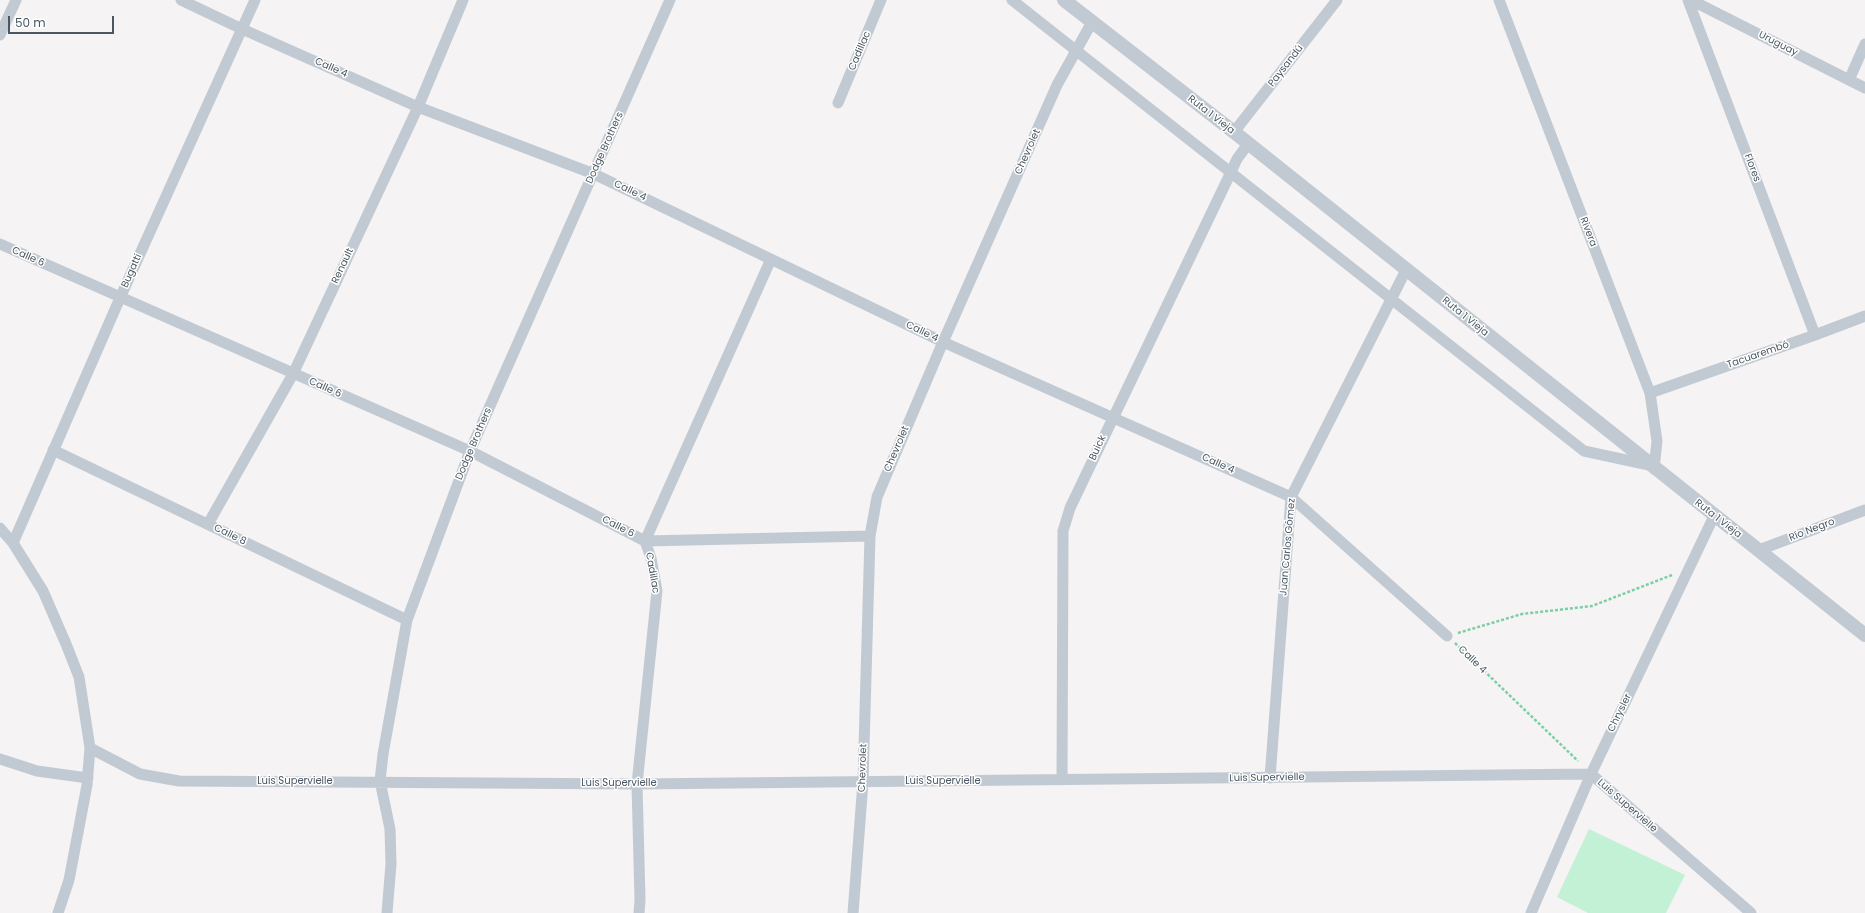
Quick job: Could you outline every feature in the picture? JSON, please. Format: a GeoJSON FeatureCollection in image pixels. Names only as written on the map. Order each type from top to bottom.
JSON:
{"type":"FeatureCollection","features":[{"type":"Feature","properties":{"kind":"street"},"geometry":{"type":"LineString","coordinates":[[0,35],[16,0]]}},
{"type":"Feature","properties":{"kind":"street","name":"Calle 4"},"geometry":{"type":"LineString","coordinates":[[181,0],[242,29],[418,107],[594,174],[943,342],[1291,497],[1447,636]]}},
{"type":"Feature","properties":{"kind":"street","name":"Bugatti"},"geometry":{"type":"LineString","coordinates":[[13,543],[120,298],[254,0]]}},
{"type":"Feature","properties":{"kind":"street","name":"Renault"},"geometry":{"type":"LineString","coordinates":[[208,524],[293,374],[418,107],[463,0]]}},
{"type":"Feature","properties":{"kind":"street","name":"Dodge Brothers"},"geometry":{"type":"LineString","coordinates":[[387,913],[391,864],[390,829],[380,781],[382,754],[407,620],[470,451],[670,0]]}},
{"type":"Feature","properties":{"kind":"street","name":"Cadillac"},"geometry":{"type":"LineString","coordinates":[[838,103],[881,0]]}},
{"type":"Feature","properties":{"kind":"street"},"geometry":{"type":"LineString","coordinates":[[1012,0],[1584,451],[1652,466]]}},
{"type":"Feature","properties":{"kind":"street","name":"Ruta 1 Vieja"},"geometry":{"type":"LineString","coordinates":[[1064,0],[1234,132],[1865,635]]}},
{"type":"Feature","properties":{"kind":"street","name":"Paysandú"},"geometry":{"type":"LineString","coordinates":[[1234,132],[1337,0]]}},
{"type":"Feature","properties":{"kind":"street","name":"Rivera"},"geometry":{"type":"LineString","coordinates":[[1499,0],[1650,393],[1657,441],[1652,466]]}},
{"type":"Feature","properties":{"kind":"street","name":"Uruguay"},"geometry":{"type":"LineString","coordinates":[[1690,0],[1865,88]]}},
{"type":"Feature","properties":{"kind":"street","name":"Flores"},"geometry":{"type":"LineString","coordinates":[[1690,0],[1815,335]]}},
{"type":"Feature","properties":{"kind":"street","name":"Chevrolet"},"geometry":{"type":"LineString","coordinates":[[853,913],[863,782],[870,536],[877,497],[943,342],[1057,85],[1092,22]]}},
{"type":"Feature","properties":{"kind":"street"},"geometry":{"type":"LineString","coordinates":[[1849,80],[1865,44]]}},
{"type":"Feature","properties":{"kind":"street","name":"Buick"},"geometry":{"type":"LineString","coordinates":[[1062,780],[1063,531],[1070,508],[1112,417],[1231,172],[1248,144]]}},
{"type":"Feature","properties":{"kind":"street","name":"Calle 6"},"geometry":{"type":"LineString","coordinates":[[0,244],[470,451],[645,541]]}},
{"type":"Feature","properties":{"kind":"street","name":"Cadillac"},"geometry":{"type":"LineString","coordinates":[[639,913],[640,900],[637,784],[657,591],[651,558],[645,541],[771,259]]}},
{"type":"Feature","properties":{"kind":"street","name":"Juan Carlos Gómez"},"geometry":{"type":"LineString","coordinates":[[1270,778],[1291,497],[1406,270]]}},
{"type":"Feature","properties":{"kind":"street","name":"Tacuarembó"},"geometry":{"type":"LineString","coordinates":[[1650,393],[1865,316]]}},
{"type":"Feature","properties":{"kind":"street","name":"Calle 8"},"geometry":{"type":"LineString","coordinates":[[53,450],[407,620]]}},
{"type":"Feature","properties":{"kind":"street","name":"Río Negro"},"geometry":{"type":"LineString","coordinates":[[1759,550],[1865,510]]}},
{"type":"Feature","properties":{"kind":"street","name":"Chrysler"},"geometry":{"type":"LineString","coordinates":[[1531,913],[1591,774],[1714,516]]}},
{"type":"Feature","properties":{"kind":"street"},"geometry":{"type":"LineString","coordinates":[[0,528],[13,543],[43,590],[79,678],[90,748],[88,778],[69,880],[58,913]]}},
{"type":"Feature","properties":{"kind":"street"},"geometry":{"type":"LineString","coordinates":[[645,541],[870,536]]}},
{"type":"Feature","properties":{"kind":"street","name":"Luis Supervielle"},"geometry":{"type":"LineString","coordinates":[[90,748],[140,774],[179,781],[380,781],[637,784],[1591,774],[1745,911]]}},
{"type":"Feature","properties":{"kind":"street"},"geometry":{"type":"LineString","coordinates":[[0,759],[37,771],[88,778]]}},
{"type":"Feature","properties":{"kind":"path"},"geometry":{"type":"LineString","coordinates":[[1447,636],[1522,614],[1592,606],[1689,569]]}},
{"type":"Feature","properties":{"kind":"path","name":"Calle 4"},"geometry":{"type":"LineString","coordinates":[[1447,636],[1591,774]]}},
{"type":"Feature","properties":{"kind":"green space"},"geometry":{"type":"Polygon","coordinates":[[[1589,829],[1685,875],[1666,913],[1588,913],[1557,897],[1589,829]]]}}]}
